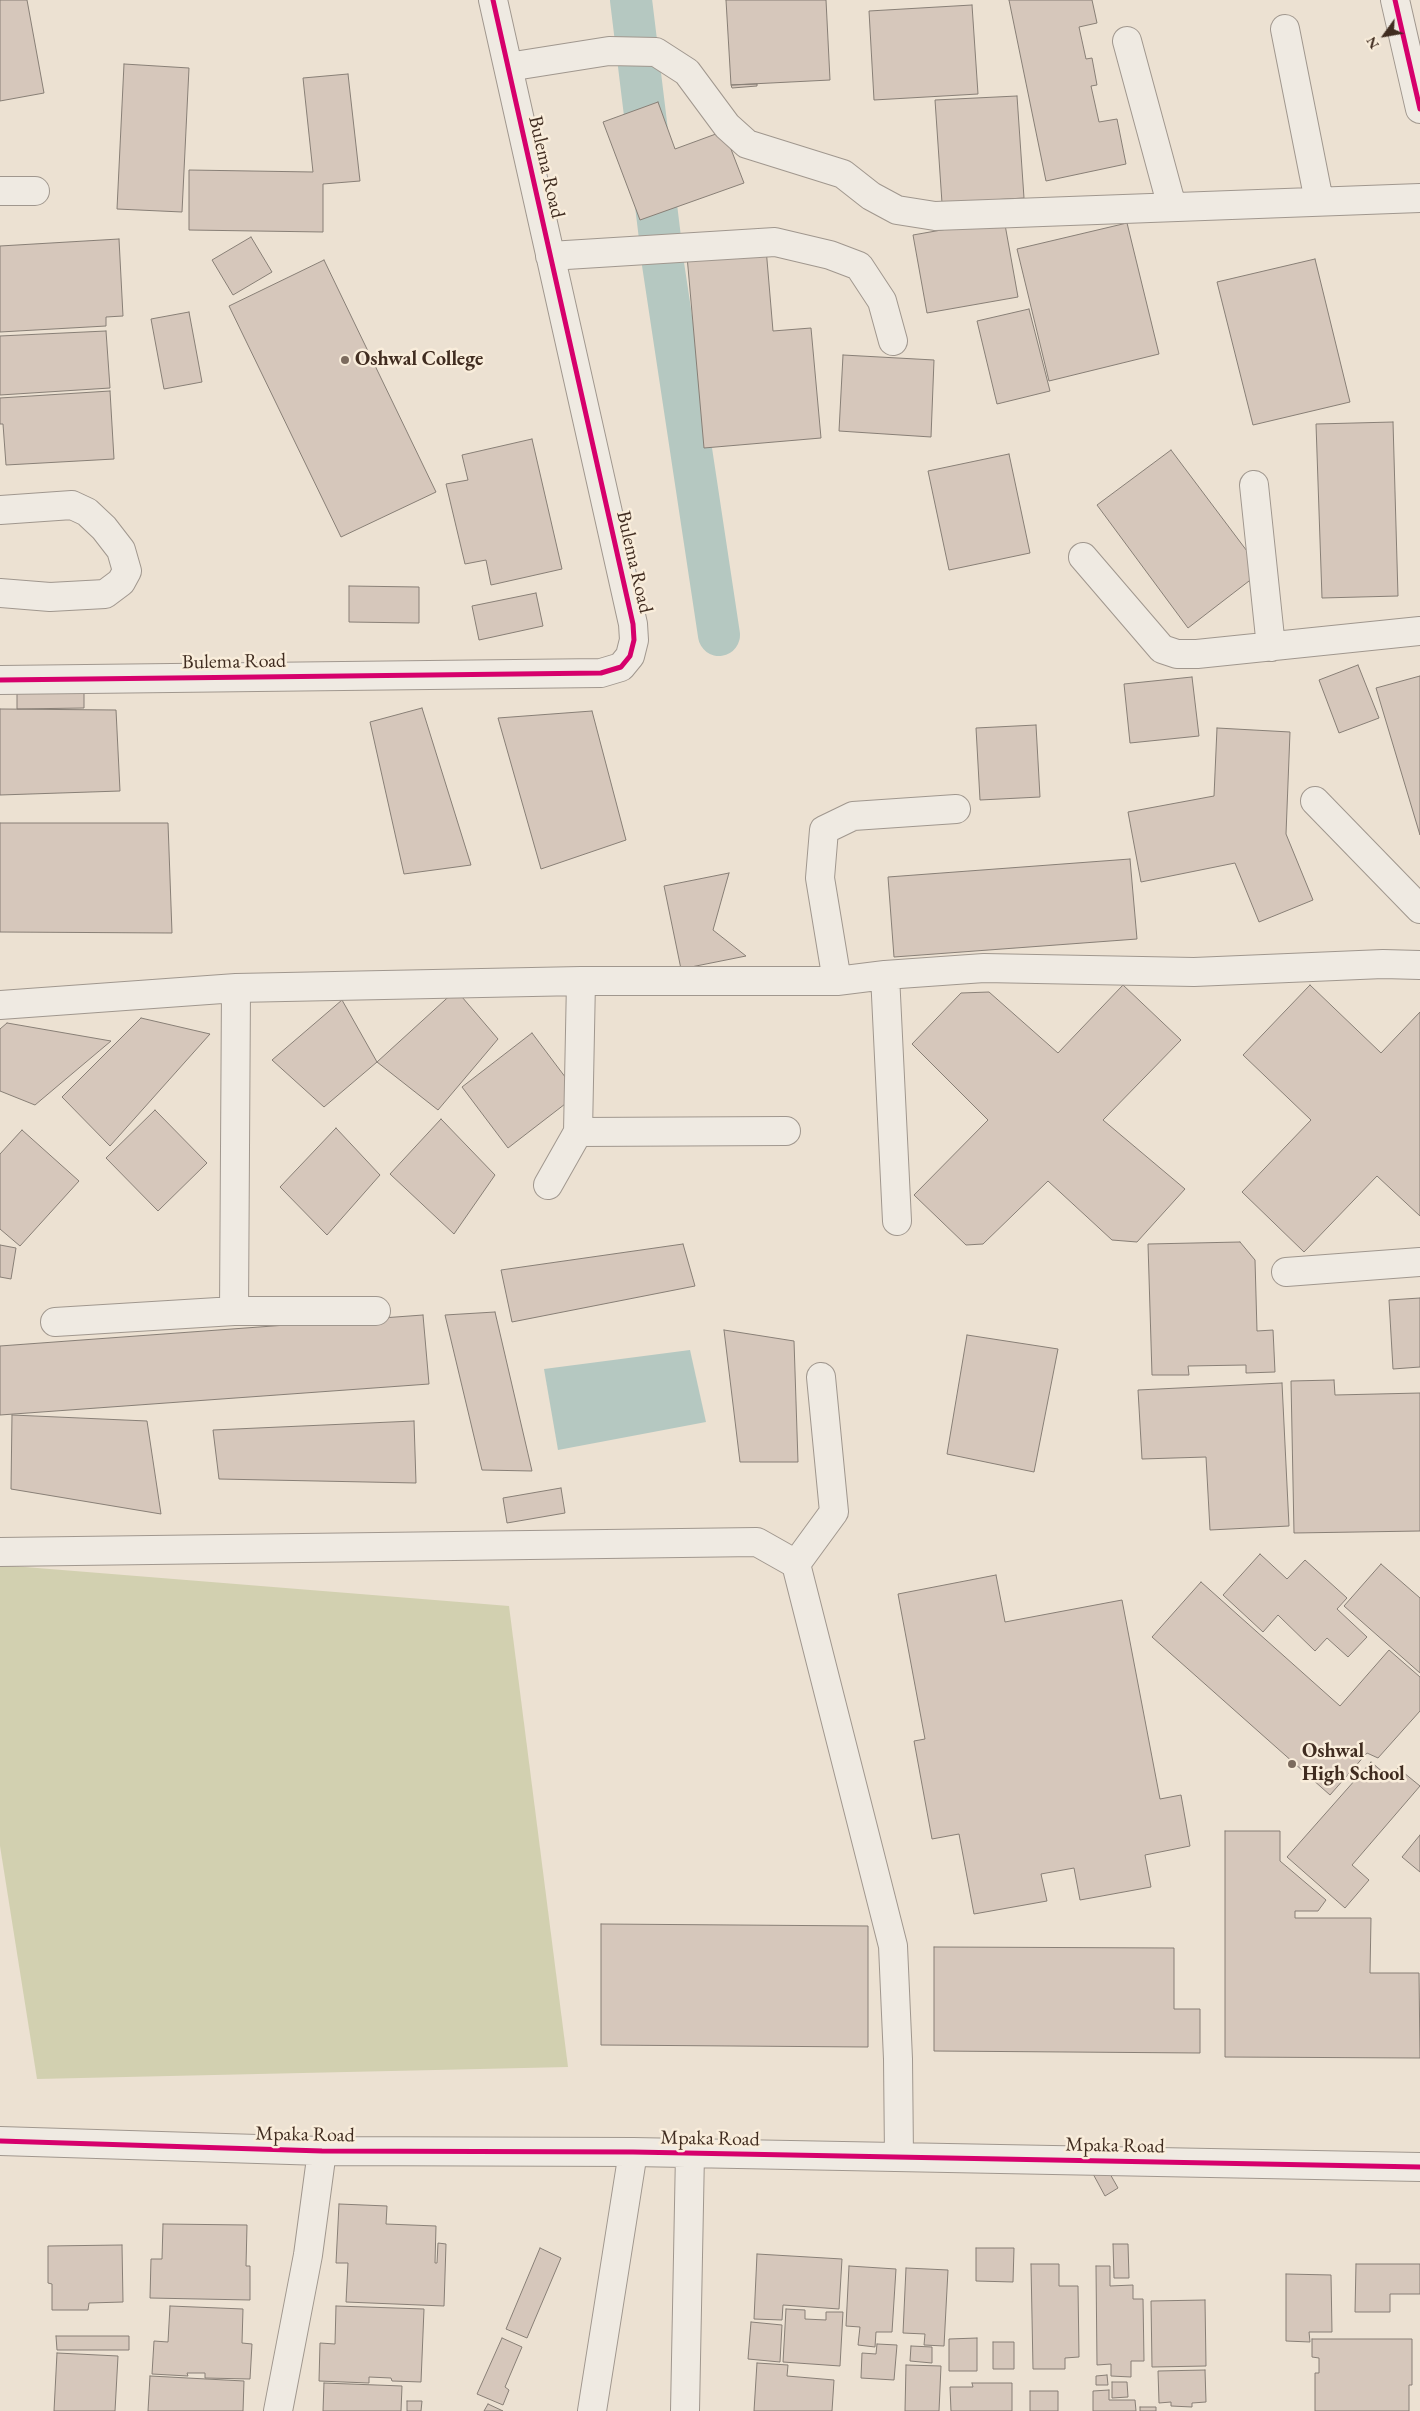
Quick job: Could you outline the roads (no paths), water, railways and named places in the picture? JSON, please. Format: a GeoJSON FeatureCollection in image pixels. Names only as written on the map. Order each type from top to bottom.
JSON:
{"type":"FeatureCollection","features":[{"type":"Feature","properties":{"kind":"street","name":"Bulema Road"},"geometry":{"type":"LineString","coordinates":[[0,680],[601,673],[621,667],[630,656],[634,640],[633,624],[493,0]]}},
{"type":"Feature","properties":{"kind":"street"},"geometry":{"type":"LineString","coordinates":[[1395,0],[1420,109]]}},
{"type":"Feature","properties":{"kind":"street"},"geometry":{"type":"LineString","coordinates":[[1285,29],[1319,201]]}},
{"type":"Feature","properties":{"kind":"street"},"geometry":{"type":"LineString","coordinates":[[1127,41],[1172,207]]}},
{"type":"Feature","properties":{"kind":"street"},"geometry":{"type":"LineString","coordinates":[[508,66],[609,51],[656,52],[687,72],[727,126],[747,144],[843,174],[871,196],[897,210],[935,216],[1420,198]]}},
{"type":"Feature","properties":{"kind":"street"},"geometry":{"type":"LineString","coordinates":[[0,191],[35,191]]}},
{"type":"Feature","properties":{"kind":"street"},"geometry":{"type":"LineString","coordinates":[[550,256],[775,242],[830,255],[860,266],[882,301],[893,340]]}},
{"type":"Feature","properties":{"kind":"street"},"geometry":{"type":"LineString","coordinates":[[1254,484],[1271,646]]}},
{"type":"Feature","properties":{"kind":"street"},"geometry":{"type":"LineString","coordinates":[[0,510],[72,505],[87,512],[104,528],[121,550],[127,571],[121,582],[105,594],[50,597],[0,594]]}},
{"type":"Feature","properties":{"kind":"street"},"geometry":{"type":"LineString","coordinates":[[1083,558],[1162,649],[1177,654],[1196,654],[1420,631]]}},
{"type":"Feature","properties":{"kind":"street"},"geometry":{"type":"LineString","coordinates":[[1315,802],[1420,909]]}},
{"type":"Feature","properties":{"kind":"street"},"geometry":{"type":"LineString","coordinates":[[837,981],[820,878],[824,830],[853,816],[956,809]]}},
{"type":"Feature","properties":{"kind":"street"},"geometry":{"type":"LineString","coordinates":[[0,1005],[236,988],[581,981],[837,981],[885,975],[984,968],[1194,972],[1383,964],[1420,965]]}},
{"type":"Feature","properties":{"kind":"street"},"geometry":{"type":"LineString","coordinates":[[885,975],[897,1221]]}},
{"type":"Feature","properties":{"kind":"street"},"geometry":{"type":"LineString","coordinates":[[548,1186],[578,1132],[581,981]]}},
{"type":"Feature","properties":{"kind":"street"},"geometry":{"type":"LineString","coordinates":[[234,1311],[236,988]]}},
{"type":"Feature","properties":{"kind":"street"},"geometry":{"type":"LineString","coordinates":[[578,1132],[786,1131]]}},
{"type":"Feature","properties":{"kind":"street"},"geometry":{"type":"LineString","coordinates":[[1286,1272],[1420,1262]]}},
{"type":"Feature","properties":{"kind":"street"},"geometry":{"type":"LineString","coordinates":[[55,1322],[234,1311],[376,1311]]}},
{"type":"Feature","properties":{"kind":"street"},"geometry":{"type":"LineString","coordinates":[[796,1564],[834,1512],[820,1377]]}},
{"type":"Feature","properties":{"kind":"street"},"geometry":{"type":"LineString","coordinates":[[0,1552],[757,1542],[796,1564],[893,1946],[898,2059],[899,2157]]}},
{"type":"Feature","properties":{"kind":"street","name":"Mpaka Road"},"geometry":{"type":"LineString","coordinates":[[0,2141],[322,2151],[633,2152],[1420,2166]]}},
{"type":"Feature","properties":{"kind":"street"},"geometry":{"type":"LineString","coordinates":[[278,2411],[308,2255],[322,2151]]}},
{"type":"Feature","properties":{"kind":"street"},"geometry":{"type":"LineString","coordinates":[[592,2411],[633,2152]]}},
{"type":"Feature","properties":{"kind":"street"},"geometry":{"type":"LineString","coordinates":[[686,2411],[690,2154]]}},
{"type":"Feature","properties":{"kind":"waterway"},"geometry":{"type":"LineString","coordinates":[[631,0],[660,238]]}},
{"type":"Feature","properties":{"kind":"waterway"},"geometry":{"type":"LineString","coordinates":[[663,264],[719,635]]}},
{"type":"Feature","properties":{"kind":"place","name":"Oshwal College"},"geometry":{"type":"Point","coordinates":[345,360]}},
{"type":"Feature","properties":{"kind":"place","name":"Oshwal High School"},"geometry":{"type":"Point","coordinates":[1292,1764]}}]}
